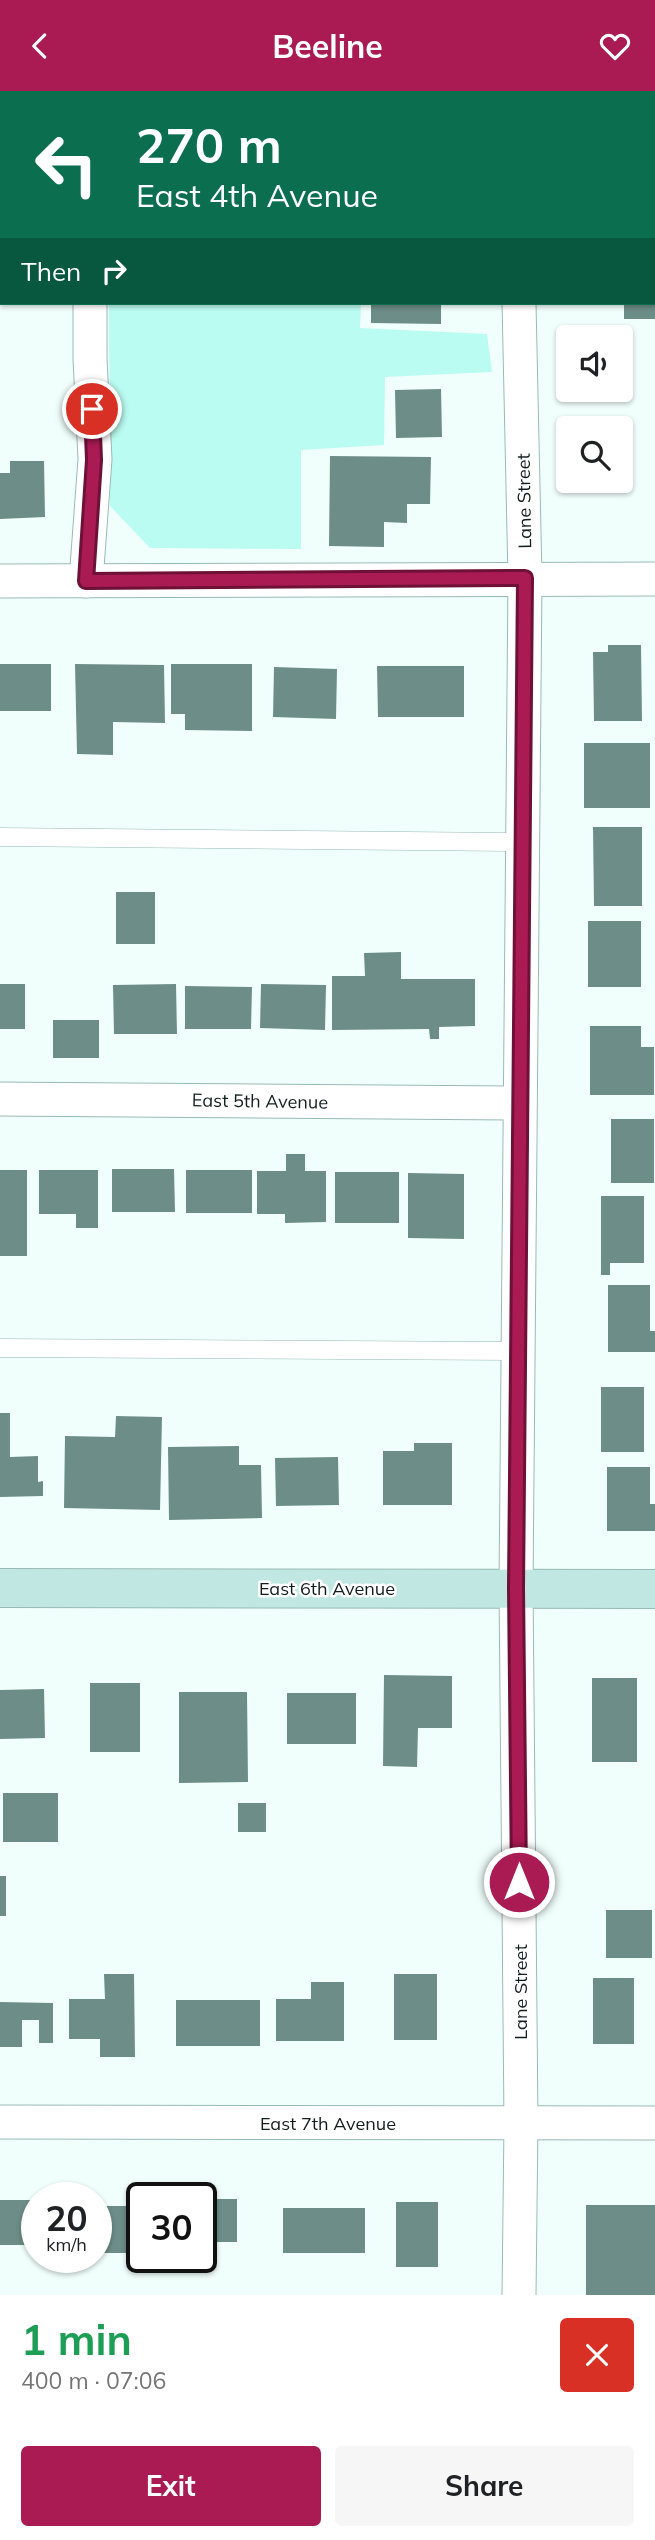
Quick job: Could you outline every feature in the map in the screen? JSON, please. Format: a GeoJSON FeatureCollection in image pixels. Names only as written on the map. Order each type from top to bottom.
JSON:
{"type":"FeatureCollection","features":[{"type":"Feature","properties":{"kind":"street"},"geometry":{"type":"LineString","coordinates":[[86,581],[94,460],[90,305]]}},
{"type":"Feature","properties":{"kind":"street","name":"Lane Street"},"geometry":{"type":"LineString","coordinates":[[519,305],[525,578],[516,1588],[521,2123],[519,2295]]}},
{"type":"Feature","properties":{"kind":"street"},"geometry":{"type":"LineString","coordinates":[[0,581],[655,579]]}},
{"type":"Feature","properties":{"kind":"street","name":"East 5th Avenue"},"geometry":{"type":"LineString","coordinates":[[0,1099],[520,1103]]}},
{"type":"Feature","properties":{"kind":"street","name":"East 6th Avenue"},"geometry":{"type":"LineString","coordinates":[[0,1588],[655,1589]]}},
{"type":"Feature","properties":{"kind":"street","name":"East 7th Avenue"},"geometry":{"type":"LineString","coordinates":[[0,2122],[655,2123]]}},
{"type":"Feature","properties":{"kind":"lane"},"geometry":{"type":"LineString","coordinates":[[0,837],[522,842]]}},
{"type":"Feature","properties":{"kind":"lane"},"geometry":{"type":"LineString","coordinates":[[0,1348],[518,1351]]}},
{"type":"Feature","properties":{"kind":"green space"},"geometry":{"type":"Polygon","coordinates":[[[109,305],[361,305],[360,328],[487,334],[492,372],[385,377],[384,445],[301,450],[301,549],[150,548],[110,506],[109,305]]]}},
{"type":"Feature","properties":{"kind":"building"},"geometry":{"type":"Polygon","coordinates":[[[371,305],[441,305],[441,324],[371,323],[371,305]]]}},
{"type":"Feature","properties":{"kind":"building"},"geometry":{"type":"Polygon","coordinates":[[[624,305],[655,305],[655,319],[624,319],[624,305]]]}},
{"type":"Feature","properties":{"kind":"building"},"geometry":{"type":"Polygon","coordinates":[[[441,389],[442,437],[396,438],[395,390],[441,389]]]}},
{"type":"Feature","properties":{"kind":"building"},"geometry":{"type":"Polygon","coordinates":[[[330,456],[431,457],[430,504],[407,504],[407,523],[384,522],[384,547],[329,546],[330,456]]]}},
{"type":"Feature","properties":{"kind":"building"},"geometry":{"type":"Polygon","coordinates":[[[10,461],[44,461],[45,517],[0,519],[0,473],[10,473],[10,461]]]}},
{"type":"Feature","properties":{"kind":"building"},"geometry":{"type":"Polygon","coordinates":[[[608,645],[641,645],[642,721],[594,721],[593,652],[608,652],[608,645]]]}},
{"type":"Feature","properties":{"kind":"building"},"geometry":{"type":"Polygon","coordinates":[[[0,664],[51,664],[51,711],[0,711],[0,664]]]}},
{"type":"Feature","properties":{"kind":"building"},"geometry":{"type":"Polygon","coordinates":[[[75,664],[164,665],[165,723],[113,722],[113,755],[77,754],[75,664]]]}},
{"type":"Feature","properties":{"kind":"building"},"geometry":{"type":"Polygon","coordinates":[[[171,664],[252,664],[252,731],[185,730],[185,714],[171,714],[171,664]]]}},
{"type":"Feature","properties":{"kind":"building"},"geometry":{"type":"Polygon","coordinates":[[[377,666],[464,666],[464,717],[378,717],[377,666]]]}},
{"type":"Feature","properties":{"kind":"building"},"geometry":{"type":"Polygon","coordinates":[[[274,667],[337,669],[336,719],[273,717],[274,667]]]}},
{"type":"Feature","properties":{"kind":"building"},"geometry":{"type":"Polygon","coordinates":[[[584,743],[650,743],[650,808],[584,808],[584,743]]]}},
{"type":"Feature","properties":{"kind":"building"},"geometry":{"type":"Polygon","coordinates":[[[593,827],[642,827],[642,906],[594,906],[593,827]]]}},
{"type":"Feature","properties":{"kind":"building"},"geometry":{"type":"Polygon","coordinates":[[[116,892],[155,892],[155,944],[116,944],[116,892]]]}},
{"type":"Feature","properties":{"kind":"building"},"geometry":{"type":"Polygon","coordinates":[[[588,921],[641,921],[641,987],[588,987],[588,921]]]}},
{"type":"Feature","properties":{"kind":"building"},"geometry":{"type":"Polygon","coordinates":[[[401,952],[401,979],[475,979],[475,1026],[439,1027],[439,1039],[430,1039],[429,1029],[332,1030],[332,976],[365,976],[364,953],[401,952]]]}},
{"type":"Feature","properties":{"kind":"building"},"geometry":{"type":"Polygon","coordinates":[[[0,984],[25,984],[25,1029],[0,1029],[0,984]]]}},
{"type":"Feature","properties":{"kind":"building"},"geometry":{"type":"Polygon","coordinates":[[[176,984],[177,1034],[114,1034],[113,985],[176,984]]]}},
{"type":"Feature","properties":{"kind":"building"},"geometry":{"type":"Polygon","coordinates":[[[261,984],[326,985],[325,1030],[260,1028],[261,984]]]}},
{"type":"Feature","properties":{"kind":"building"},"geometry":{"type":"Polygon","coordinates":[[[185,986],[252,987],[251,1029],[185,1029],[185,986]]]}},
{"type":"Feature","properties":{"kind":"building"},"geometry":{"type":"Polygon","coordinates":[[[53,1020],[99,1020],[99,1058],[53,1058],[53,1020]]]}},
{"type":"Feature","properties":{"kind":"building"},"geometry":{"type":"Polygon","coordinates":[[[590,1026],[641,1026],[641,1047],[654,1047],[654,1095],[590,1095],[590,1026]]]}},
{"type":"Feature","properties":{"kind":"building"},"geometry":{"type":"Polygon","coordinates":[[[611,1119],[654,1119],[654,1183],[611,1183],[611,1119]]]}},
{"type":"Feature","properties":{"kind":"building"},"geometry":{"type":"Polygon","coordinates":[[[286,1154],[305,1154],[305,1171],[326,1171],[326,1222],[285,1223],[285,1214],[257,1214],[257,1171],[286,1171],[286,1154]]]}},
{"type":"Feature","properties":{"kind":"building"},"geometry":{"type":"Polygon","coordinates":[[[112,1169],[174,1169],[175,1212],[112,1212],[112,1169]]]}},
{"type":"Feature","properties":{"kind":"building"},"geometry":{"type":"Polygon","coordinates":[[[0,1170],[27,1170],[27,1256],[0,1256],[0,1170]]]}},
{"type":"Feature","properties":{"kind":"building"},"geometry":{"type":"Polygon","coordinates":[[[39,1170],[98,1170],[98,1228],[76,1228],[76,1214],[39,1214],[39,1170]]]}},
{"type":"Feature","properties":{"kind":"building"},"geometry":{"type":"Polygon","coordinates":[[[186,1170],[252,1170],[252,1213],[186,1213],[186,1170]]]}},
{"type":"Feature","properties":{"kind":"building"},"geometry":{"type":"Polygon","coordinates":[[[335,1172],[399,1172],[399,1223],[335,1223],[335,1172]]]}},
{"type":"Feature","properties":{"kind":"building"},"geometry":{"type":"Polygon","coordinates":[[[408,1173],[464,1174],[464,1239],[408,1238],[408,1173]]]}},
{"type":"Feature","properties":{"kind":"building"},"geometry":{"type":"Polygon","coordinates":[[[601,1196],[644,1196],[644,1263],[610,1263],[610,1275],[601,1275],[601,1196]]]}},
{"type":"Feature","properties":{"kind":"building"},"geometry":{"type":"Polygon","coordinates":[[[608,1285],[650,1285],[650,1331],[655,1331],[655,1352],[608,1352],[608,1285]]]}},
{"type":"Feature","properties":{"kind":"building"},"geometry":{"type":"Polygon","coordinates":[[[601,1387],[644,1387],[644,1452],[601,1452],[601,1387]]]}},
{"type":"Feature","properties":{"kind":"building"},"geometry":{"type":"Polygon","coordinates":[[[0,1413],[10,1413],[10,1457],[38,1456],[38,1482],[43,1481],[43,1496],[0,1497],[0,1413]]]}},
{"type":"Feature","properties":{"kind":"building"},"geometry":{"type":"Polygon","coordinates":[[[116,1416],[162,1417],[160,1510],[64,1508],[65,1436],[115,1437],[116,1416]]]}},
{"type":"Feature","properties":{"kind":"building"},"geometry":{"type":"Polygon","coordinates":[[[414,1443],[452,1443],[452,1505],[383,1505],[383,1451],[414,1451],[414,1443]]]}},
{"type":"Feature","properties":{"kind":"building"},"geometry":{"type":"Polygon","coordinates":[[[239,1446],[239,1465],[261,1465],[262,1518],[169,1520],[168,1447],[239,1446]]]}},
{"type":"Feature","properties":{"kind":"building"},"geometry":{"type":"Polygon","coordinates":[[[338,1457],[339,1505],[276,1506],[275,1458],[338,1457]]]}},
{"type":"Feature","properties":{"kind":"building"},"geometry":{"type":"Polygon","coordinates":[[[607,1467],[650,1467],[650,1504],[655,1504],[655,1531],[607,1531],[607,1467]]]}},
{"type":"Feature","properties":{"kind":"building"},"geometry":{"type":"Polygon","coordinates":[[[384,1675],[452,1676],[452,1728],[418,1728],[417,1767],[383,1766],[384,1675]]]}},
{"type":"Feature","properties":{"kind":"building"},"geometry":{"type":"Polygon","coordinates":[[[592,1678],[637,1678],[637,1762],[592,1762],[592,1678]]]}},
{"type":"Feature","properties":{"kind":"building"},"geometry":{"type":"Polygon","coordinates":[[[90,1683],[140,1683],[140,1752],[90,1752],[90,1683]]]}},
{"type":"Feature","properties":{"kind":"building"},"geometry":{"type":"Polygon","coordinates":[[[44,1689],[45,1738],[0,1739],[0,1690],[44,1689]]]}},
{"type":"Feature","properties":{"kind":"building"},"geometry":{"type":"Polygon","coordinates":[[[179,1692],[247,1692],[248,1782],[179,1783],[179,1692]]]}},
{"type":"Feature","properties":{"kind":"building"},"geometry":{"type":"Polygon","coordinates":[[[287,1693],[356,1693],[356,1744],[287,1744],[287,1693]]]}},
{"type":"Feature","properties":{"kind":"building"},"geometry":{"type":"Polygon","coordinates":[[[3,1793],[58,1793],[58,1842],[3,1842],[3,1793]]]}},
{"type":"Feature","properties":{"kind":"building"},"geometry":{"type":"Polygon","coordinates":[[[238,1803],[266,1803],[266,1832],[238,1832],[238,1803]]]}},
{"type":"Feature","properties":{"kind":"building"},"geometry":{"type":"Polygon","coordinates":[[[0,1876],[6,1876],[6,1916],[0,1916],[0,1876]]]}},
{"type":"Feature","properties":{"kind":"building"},"geometry":{"type":"Polygon","coordinates":[[[606,1910],[652,1910],[652,1958],[606,1958],[606,1910]]]}},
{"type":"Feature","properties":{"kind":"building"},"geometry":{"type":"Polygon","coordinates":[[[104,1974],[134,1974],[135,2057],[100,2057],[100,2039],[69,2039],[69,1999],[105,1999],[104,1974]]]}},
{"type":"Feature","properties":{"kind":"building"},"geometry":{"type":"Polygon","coordinates":[[[394,1974],[437,1974],[437,2040],[394,2040],[394,1974]]]}},
{"type":"Feature","properties":{"kind":"building"},"geometry":{"type":"Polygon","coordinates":[[[593,1978],[634,1978],[634,2044],[593,2044],[593,1978]]]}},
{"type":"Feature","properties":{"kind":"building"},"geometry":{"type":"Polygon","coordinates":[[[311,1982],[344,1982],[344,2041],[276,2041],[276,1999],[311,1999],[311,1982]]]}},
{"type":"Feature","properties":{"kind":"building"},"geometry":{"type":"Polygon","coordinates":[[[176,2000],[260,2000],[260,2046],[176,2046],[176,2000]]]}},
{"type":"Feature","properties":{"kind":"building"},"geometry":{"type":"Polygon","coordinates":[[[0,2002],[53,2003],[53,2043],[39,2043],[39,2020],[22,2020],[22,2047],[0,2047],[0,2002]]]}},
{"type":"Feature","properties":{"kind":"building"},"geometry":{"type":"Polygon","coordinates":[[[217,2199],[237,2199],[237,2242],[217,2242],[217,2199]]]}},
{"type":"Feature","properties":{"kind":"building"},"geometry":{"type":"Polygon","coordinates":[[[0,2200],[21,2200],[21,2245],[0,2245],[0,2200]]]}},
{"type":"Feature","properties":{"kind":"building"},"geometry":{"type":"Polygon","coordinates":[[[396,2202],[438,2202],[438,2267],[396,2267],[396,2202]]]}},
{"type":"Feature","properties":{"kind":"building"},"geometry":{"type":"Polygon","coordinates":[[[586,2205],[655,2205],[655,2295],[586,2295],[586,2205]]]}},
{"type":"Feature","properties":{"kind":"building"},"geometry":{"type":"Polygon","coordinates":[[[112,2206],[126,2206],[126,2253],[112,2253],[112,2206]]]}},
{"type":"Feature","properties":{"kind":"building"},"geometry":{"type":"Polygon","coordinates":[[[283,2208],[365,2208],[365,2253],[283,2253],[283,2208]]]}},
{"type":"Feature","properties":{"kind":"route"},"geometry":{"type":"LineString","coordinates":[[92,409],[94,460],[86,581],[525,578],[516,1588],[519,1882]]}}]}
